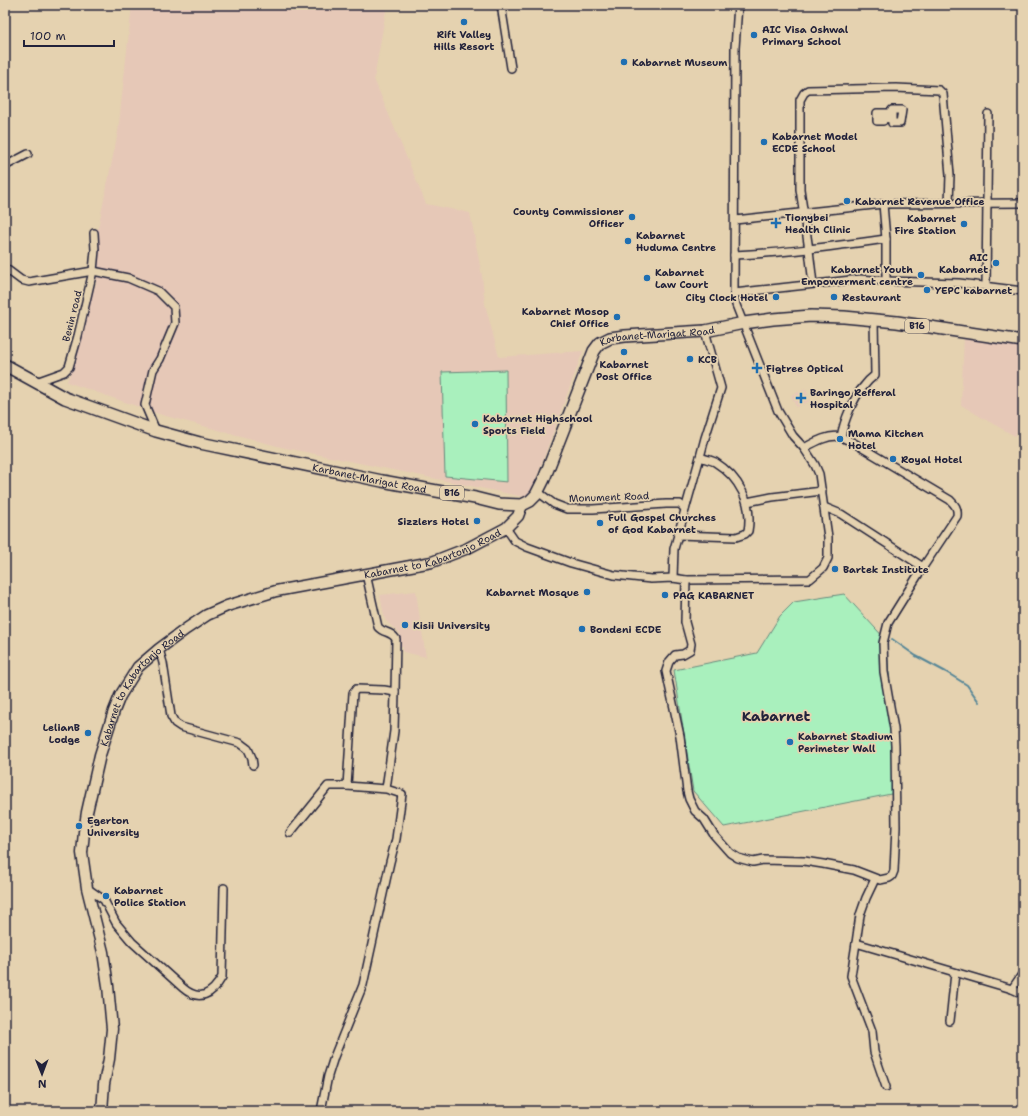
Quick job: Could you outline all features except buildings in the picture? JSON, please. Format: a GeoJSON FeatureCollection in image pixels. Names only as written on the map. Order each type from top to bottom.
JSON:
{"type":"FeatureCollection","features":[{"type":"Feature","properties":{"kind":"main road","name":"Karbanet-Marigat Road"},"geometry":{"type":"LineString","coordinates":[[5,365],[65,398],[156,431],[200,443],[499,504],[522,504],[530,500],[538,492],[594,351],[600,344],[610,338],[704,331],[772,319],[811,316],[874,320]]}},
{"type":"Feature","properties":{"kind":"main road","name":"B16"},"geometry":{"type":"LineString","coordinates":[[874,320],[1023,341]]}},
{"type":"Feature","properties":{"kind":"main road","name":"Kabarnet to Kabartonjo Road"},"geometry":{"type":"LineString","coordinates":[[102,1111],[104,1084],[109,1059],[112,1030],[104,958],[87,888],[82,852],[87,812],[100,756],[120,696],[138,667],[159,649],[207,615],[227,606],[276,591],[432,562],[468,548],[506,528],[518,516],[522,504]]}},
{"type":"Feature","properties":{"kind":"street"},"geometry":{"type":"LineString","coordinates":[[501,5],[511,68]]}},
{"type":"Feature","properties":{"kind":"street"},"geometry":{"type":"LineString","coordinates":[[506,528],[515,541],[570,563],[614,575],[651,579],[810,579],[823,568],[828,558],[828,537],[819,474],[804,448],[793,436],[778,411],[736,305],[734,293],[735,48],[737,5]]}},
{"type":"Feature","properties":{"kind":"street"},"geometry":{"type":"LineString","coordinates":[[813,284],[800,189],[800,100],[804,93],[808,90],[896,88],[939,90],[942,94],[947,138],[950,175],[949,203]]}},
{"type":"Feature","properties":{"kind":"street"},"geometry":{"type":"LineString","coordinates":[[986,286],[988,114]]}},
{"type":"Feature","properties":{"kind":"street"},"geometry":{"type":"LineString","coordinates":[[5,166],[28,154]]}},
{"type":"Feature","properties":{"kind":"street"},"geometry":{"type":"LineString","coordinates":[[735,220],[883,204],[1023,203]]}},
{"type":"Feature","properties":{"kind":"street"},"geometry":{"type":"LineString","coordinates":[[883,204],[886,239],[886,281]]}},
{"type":"Feature","properties":{"kind":"street","name":"Benin road"},"geometry":{"type":"LineString","coordinates":[[36,382],[64,372],[69,367],[78,336],[93,271],[95,250],[94,233]]}},
{"type":"Feature","properties":{"kind":"street"},"geometry":{"type":"LineString","coordinates":[[734,255],[809,250],[886,239]]}},
{"type":"Feature","properties":{"kind":"street"},"geometry":{"type":"LineString","coordinates":[[5,268],[21,280],[29,282],[93,271],[128,278],[158,291],[174,307],[175,323],[160,359],[153,370],[145,405],[156,431]]}},
{"type":"Feature","properties":{"kind":"street"},"geometry":{"type":"LineString","coordinates":[[734,293],[860,279],[959,283],[1023,291]]}},
{"type":"Feature","properties":{"kind":"street"},"geometry":{"type":"LineString","coordinates":[[841,437],[843,426],[856,397],[875,375],[874,320]]}},
{"type":"Feature","properties":{"kind":"street"},"geometry":{"type":"LineString","coordinates":[[673,578],[674,549],[700,458],[704,438],[721,388],[704,331]]}},
{"type":"Feature","properties":{"kind":"street"},"geometry":{"type":"LineString","coordinates":[[686,580],[685,622],[691,644],[690,650],[683,654],[675,655],[669,662],[666,671],[680,736],[686,791],[695,811],[704,819],[714,835],[730,853],[738,858],[754,862],[763,860],[804,861],[823,864],[854,870],[875,880],[884,880],[892,876],[894,871],[896,827],[895,746],[894,729],[884,672],[883,643],[888,623],[957,516],[958,512],[956,505],[950,500],[854,443],[841,437],[819,440],[804,448]]}},
{"type":"Feature","properties":{"kind":"street"},"geometry":{"type":"LineString","coordinates":[[678,535],[736,537],[745,534],[748,531],[747,502],[744,494],[732,475],[714,462],[700,458]]}},
{"type":"Feature","properties":{"kind":"street"},"geometry":{"type":"LineString","coordinates":[[747,502],[772,497],[822,491]]}},
{"type":"Feature","properties":{"kind":"street","name":"Monument Road"},"geometry":{"type":"LineString","coordinates":[[538,492],[554,504],[567,509],[680,504],[685,509]]}},
{"type":"Feature","properties":{"kind":"street"},"geometry":{"type":"LineString","coordinates":[[824,507],[841,514],[923,567]]}},
{"type":"Feature","properties":{"kind":"street"},"geometry":{"type":"LineString","coordinates":[[366,574],[378,628],[390,633],[396,639],[394,731],[386,789]]}},
{"type":"Feature","properties":{"kind":"street"},"geometry":{"type":"LineString","coordinates":[[159,649],[163,663],[171,716],[175,723],[195,732],[240,743],[248,749],[253,765]]}},
{"type":"Feature","properties":{"kind":"street"},"geometry":{"type":"LineString","coordinates":[[347,786],[354,690],[384,690],[394,692]]}},
{"type":"Feature","properties":{"kind":"street"},"geometry":{"type":"LineString","coordinates":[[290,833],[328,786],[386,789],[402,794],[396,839],[364,985],[334,1057],[328,1076],[321,1111]]}},
{"type":"Feature","properties":{"kind":"street"},"geometry":{"type":"LineString","coordinates":[[875,880],[860,914],[851,976],[872,1031],[874,1052],[886,1086]]}},
{"type":"Feature","properties":{"kind":"street"},"geometry":{"type":"LineString","coordinates":[[87,888],[104,900],[116,923],[132,942],[189,994],[196,996],[202,996],[211,991],[217,986],[222,977],[224,888]]}},
{"type":"Feature","properties":{"kind":"street"},"geometry":{"type":"LineString","coordinates":[[856,943],[1012,989],[1023,994]]}},
{"type":"Feature","properties":{"kind":"street"},"geometry":{"type":"LineString","coordinates":[[950,1021],[955,973]]}},
{"type":"Feature","properties":{"kind":"street"},"geometry":{"type":"LineString","coordinates":[[1012,989],[1023,973]]}},
{"type":"Feature","properties":{"kind":"shaded area"},"geometry":{"type":"Polygon","coordinates":[[[132,5],[387,5],[374,79],[426,204],[470,213],[482,276],[485,304],[499,357],[583,351],[529,498],[281,447],[162,415],[67,382],[85,328],[88,305],[96,284],[97,233],[118,132],[132,5]]]}},
{"type":"Feature","properties":{"kind":"shaded area"},"geometry":{"type":"Polygon","coordinates":[[[964,335],[1023,343],[1023,419],[1015,436],[961,405],[964,335]]]}},
{"type":"Feature","properties":{"kind":"shaded area","name":"Baringo Refferal Hospital"},"geometry":{"type":"Polygon","coordinates":[[[806,389],[810,401],[796,407],[791,395],[806,389]]]}},
{"type":"Feature","properties":{"kind":"shaded area","name":"Kisii University"},"geometry":{"type":"Polygon","coordinates":[[[416,591],[426,657],[403,652],[403,646],[400,646],[400,634],[385,620],[380,595],[416,591]]]}},
{"type":"Feature","properties":{"kind":"green space","name":"Kabarnet Highschool Sports Field"},"geometry":{"type":"Polygon","coordinates":[[[506,370],[507,482],[445,476],[442,372],[506,370]]]}},
{"type":"Feature","properties":{"kind":"green space","name":"Kabarnet Stadium Perimeter Wall"},"geometry":{"type":"Polygon","coordinates":[[[844,594],[886,640],[891,693],[896,793],[724,827],[693,791],[674,670],[757,653],[780,616],[794,602],[844,594]]]}},
{"type":"Feature","properties":{"kind":"waterway"},"geometry":{"type":"LineString","coordinates":[[892,639],[916,656],[967,685],[979,702]]}},
{"type":"Feature","properties":{"kind":"place","name":"Rift Valley Hills Resort"},"geometry":{"type":"Point","coordinates":[464,22]}},
{"type":"Feature","properties":{"kind":"place","name":"AIC Visa Oshwal Primary School"},"geometry":{"type":"Point","coordinates":[754,35]}},
{"type":"Feature","properties":{"kind":"place","name":"Kabarnet Museum"},"geometry":{"type":"Point","coordinates":[624,62]}},
{"type":"Feature","properties":{"kind":"place","name":"Kabarnet Model ECDE School"},"geometry":{"type":"Point","coordinates":[764,142]}},
{"type":"Feature","properties":{"kind":"place","name":"Kabarnet Revenue Office"},"geometry":{"type":"Point","coordinates":[847,201]}},
{"type":"Feature","properties":{"kind":"place","name":"County Commissioner Officer"},"geometry":{"type":"Point","coordinates":[632,217]}},
{"type":"Feature","properties":{"kind":"place","name":"Tionybei Health Clinic"},"geometry":{"type":"Point","coordinates":[776,223]}},
{"type":"Feature","properties":{"kind":"place","name":"Kabarnet Fire Station"},"geometry":{"type":"Point","coordinates":[964,224]}},
{"type":"Feature","properties":{"kind":"place","name":"Kabarnet Huduma Centre"},"geometry":{"type":"Point","coordinates":[628,241]}},
{"type":"Feature","properties":{"kind":"place","name":"AIC Kabarnet"},"geometry":{"type":"Point","coordinates":[996,263]}},
{"type":"Feature","properties":{"kind":"place","name":"Kabarnet Youth Empowerment centre"},"geometry":{"type":"Point","coordinates":[921,275]}},
{"type":"Feature","properties":{"kind":"place","name":"Kabarnet Law Court"},"geometry":{"type":"Point","coordinates":[647,278]}},
{"type":"Feature","properties":{"kind":"place","name":"YEPC kabarnet"},"geometry":{"type":"Point","coordinates":[927,290]}},
{"type":"Feature","properties":{"kind":"place","name":"City Clock Hotel"},"geometry":{"type":"Point","coordinates":[776,297]}},
{"type":"Feature","properties":{"kind":"place","name":"Restaurant"},"geometry":{"type":"Point","coordinates":[834,297]}},
{"type":"Feature","properties":{"kind":"place","name":"Kabarnet Mosop Chief Office"},"geometry":{"type":"Point","coordinates":[617,317]}},
{"type":"Feature","properties":{"kind":"place","name":"Kabarnet Post Office"},"geometry":{"type":"Point","coordinates":[624,352]}},
{"type":"Feature","properties":{"kind":"place","name":"KCB"},"geometry":{"type":"Point","coordinates":[690,359]}},
{"type":"Feature","properties":{"kind":"place","name":"Figtree Optical"},"geometry":{"type":"Point","coordinates":[757,368]}},
{"type":"Feature","properties":{"kind":"place","name":"Baringo Refferal Hospital"},"geometry":{"type":"Point","coordinates":[801,398]}},
{"type":"Feature","properties":{"kind":"place","name":"Kabarnet Highschool Sports Field"},"geometry":{"type":"Point","coordinates":[475,424]}},
{"type":"Feature","properties":{"kind":"place","name":"Mama Kitchen Hotel"},"geometry":{"type":"Point","coordinates":[840,439]}},
{"type":"Feature","properties":{"kind":"place","name":"Royal Hotel"},"geometry":{"type":"Point","coordinates":[893,459]}},
{"type":"Feature","properties":{"kind":"place","name":"Sizzlers Hotel"},"geometry":{"type":"Point","coordinates":[477,521]}},
{"type":"Feature","properties":{"kind":"place","name":"Full Gospel Churches of God Kabarnet"},"geometry":{"type":"Point","coordinates":[600,523]}},
{"type":"Feature","properties":{"kind":"place","name":"Bartek Institute"},"geometry":{"type":"Point","coordinates":[835,569]}},
{"type":"Feature","properties":{"kind":"place","name":"Kabarnet Mosque"},"geometry":{"type":"Point","coordinates":[587,592]}},
{"type":"Feature","properties":{"kind":"place","name":"PAG KABARNET"},"geometry":{"type":"Point","coordinates":[665,595]}},
{"type":"Feature","properties":{"kind":"place","name":"Kisii University"},"geometry":{"type":"Point","coordinates":[405,625]}},
{"type":"Feature","properties":{"kind":"place","name":"Bondeni ECDE"},"geometry":{"type":"Point","coordinates":[582,629]}},
{"type":"Feature","properties":{"kind":"place","name":"LelianB Lodge"},"geometry":{"type":"Point","coordinates":[88,733]}},
{"type":"Feature","properties":{"kind":"place","name":"Kabarnet Stadium Perimeter Wall"},"geometry":{"type":"Point","coordinates":[790,742]}},
{"type":"Feature","properties":{"kind":"place","name":"Egerton University"},"geometry":{"type":"Point","coordinates":[79,826]}},
{"type":"Feature","properties":{"kind":"place","name":"Kabarnet Police Station"},"geometry":{"type":"Point","coordinates":[106,896]}},
{"type":"Feature","properties":{"kind":"district","name":"Kabarnet"},"geometry":{"type":"Point","coordinates":[776,716]}}]}
